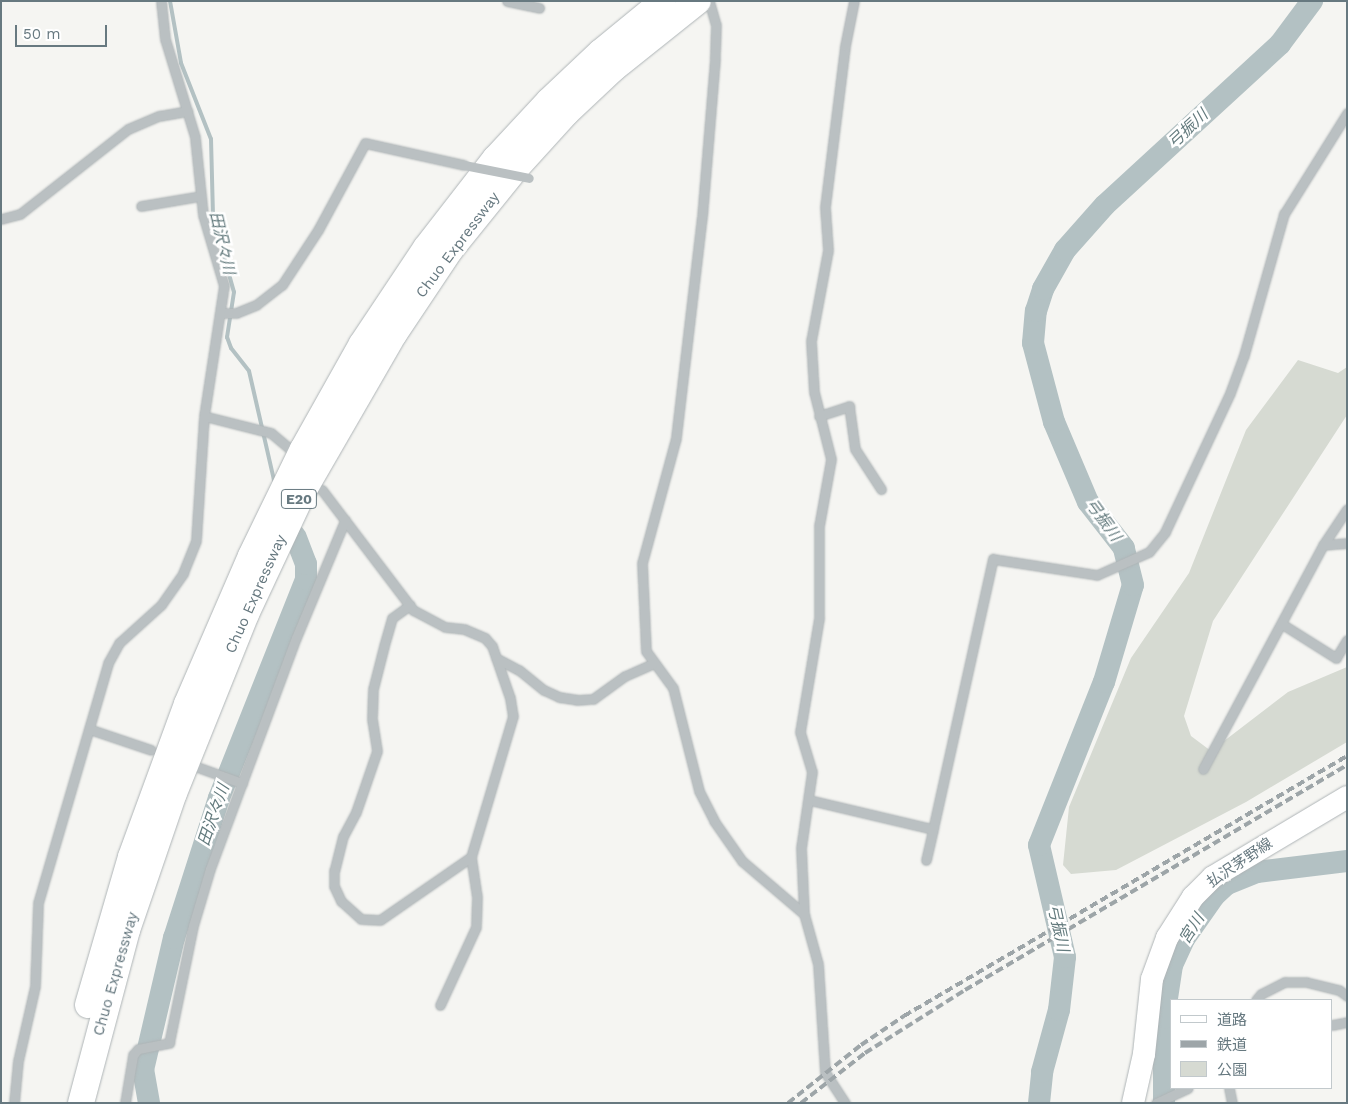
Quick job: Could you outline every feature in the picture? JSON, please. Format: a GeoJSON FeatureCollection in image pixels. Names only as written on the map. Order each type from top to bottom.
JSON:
{"type":"FeatureCollection","features":[{"type":"Feature","properties":{"kind":"highway","name":"Chuo Expressway"},"geometry":{"type":"LineString","coordinates":[[64,1103],[100,958],[131,857],[213,643],[303,449],[368,336],[426,248],[495,159],[600,52],[663,1]]}},
{"type":"Feature","properties":{"kind":"highway","name":"Chuo Expressway"},"geometry":{"type":"LineString","coordinates":[[81,1103],[127,930],[174,793],[242,622],[305,488],[394,334],[450,250],[511,174],[566,113],[614,68],[698,1]]}},
{"type":"Feature","properties":{"kind":"main road","name":"払沢茅野線"},"geometry":{"type":"LineString","coordinates":[[1133,1103],[1144,1054],[1152,979],[1167,938],[1193,897],[1213,877],[1347,797]]}},
{"type":"Feature","properties":{"kind":"street"},"geometry":{"type":"LineString","coordinates":[[14,1103],[18,1061],[35,986],[38,903],[108,664],[119,643],[161,605],[183,573],[196,540],[204,416],[224,313],[224,286],[203,215],[195,137],[165,39],[161,1]]}},
{"type":"Feature","properties":{"kind":"street"},"geometry":{"type":"LineString","coordinates":[[507,1],[539,8]]}},
{"type":"Feature","properties":{"kind":"street"},"geometry":{"type":"LineString","coordinates":[[709,1],[716,25],[702,216],[687,362],[676,438],[642,562],[646,651],[652,664],[673,688],[699,792],[714,821],[742,861],[804,914]]}},
{"type":"Feature","properties":{"kind":"street"},"geometry":{"type":"LineString","coordinates":[[845,1103],[825,1072],[818,964],[804,914],[801,848],[812,772],[800,732],[819,618],[819,526],[831,459],[819,416],[811,370],[811,342],[828,250],[825,207],[854,1]]}},
{"type":"Feature","properties":{"kind":"street"},"geometry":{"type":"LineString","coordinates":[[1,219],[20,214],[128,129],[159,116],[188,111]]}},
{"type":"Feature","properties":{"kind":"street"},"geometry":{"type":"LineString","coordinates":[[926,860],[993,559],[1097,575],[1150,552],[1165,532],[1230,393],[1247,345],[1284,214],[1347,113]]}},
{"type":"Feature","properties":{"kind":"street"},"geometry":{"type":"LineString","coordinates":[[224,313],[236,313],[270,296],[296,269],[365,143],[529,178]]}},
{"type":"Feature","properties":{"kind":"street"},"geometry":{"type":"LineString","coordinates":[[141,206],[201,196]]}},
{"type":"Feature","properties":{"kind":"street"},"geometry":{"type":"LineString","coordinates":[[819,416],[849,406],[855,449],[881,489]]}},
{"type":"Feature","properties":{"kind":"street"},"geometry":{"type":"LineString","coordinates":[[204,416],[269,433],[291,450]]}},
{"type":"Feature","properties":{"kind":"street"},"geometry":{"type":"LineString","coordinates":[[322,490],[413,610],[445,627],[464,629],[485,638],[496,658],[513,716],[471,857],[477,897],[476,926],[440,1005]]}},
{"type":"Feature","properties":{"kind":"street"},"geometry":{"type":"LineString","coordinates":[[1203,769],[1323,545],[1347,509]]}},
{"type":"Feature","properties":{"kind":"street"},"geometry":{"type":"LineString","coordinates":[[125,1103],[133,1055],[138,1049],[169,1043],[193,926],[210,869],[296,638],[344,520]]}},
{"type":"Feature","properties":{"kind":"street"},"geometry":{"type":"LineString","coordinates":[[1323,545],[1347,543]]}},
{"type":"Feature","properties":{"kind":"street"},"geometry":{"type":"LineString","coordinates":[[410,605],[392,618],[384,646],[373,689],[372,718],[377,751],[356,812],[343,836],[334,871],[334,886],[341,902],[361,919],[380,920],[471,857]]}},
{"type":"Feature","properties":{"kind":"street"},"geometry":{"type":"LineString","coordinates":[[1282,624],[1336,658],[1347,640]]}},
{"type":"Feature","properties":{"kind":"street"},"geometry":{"type":"LineString","coordinates":[[496,658],[519,670],[544,690],[559,697],[577,700],[593,699],[625,676],[652,664]]}},
{"type":"Feature","properties":{"kind":"street"},"geometry":{"type":"LineString","coordinates":[[89,729],[151,750]]}},
{"type":"Feature","properties":{"kind":"street"},"geometry":{"type":"LineString","coordinates":[[200,768],[242,783]]}},
{"type":"Feature","properties":{"kind":"street"},"geometry":{"type":"LineString","coordinates":[[809,800],[933,829]]}},
{"type":"Feature","properties":{"kind":"street"},"geometry":{"type":"LineString","coordinates":[[1257,999],[1261,994],[1285,982],[1306,982],[1339,990],[1347,996]]}},
{"type":"Feature","properties":{"kind":"street"},"geometry":{"type":"LineString","coordinates":[[1333,1025],[1347,1022]]}},
{"type":"Feature","properties":{"kind":"street"},"geometry":{"type":"LineString","coordinates":[[1156,1103],[1186,1089]]}},
{"type":"Feature","properties":{"kind":"street"},"geometry":{"type":"LineString","coordinates":[[1229,1089],[1232,1103]]}},
{"type":"Feature","properties":{"kind":"green space"},"geometry":{"type":"Polygon","coordinates":[[[1298,360],[1338,373],[1347,367],[1347,415],[1213,621],[1184,716],[1191,736],[1211,751],[1288,692],[1347,667],[1347,742],[1246,802],[1116,870],[1071,874],[1063,865],[1069,807],[1131,658],[1189,573],[1246,430],[1298,360]]]}},
{"type":"Feature","properties":{"kind":"waterway","name":"田沢々川"},"geometry":{"type":"LineString","coordinates":[[170,1],[181,63],[211,139],[213,217],[234,292],[227,337],[231,348],[249,371],[274,480]]}},
{"type":"Feature","properties":{"kind":"waterway","name":"弓振川"},"geometry":{"type":"LineString","coordinates":[[1039,1103],[1042,1072],[1059,1010],[1065,957],[1039,845],[1104,682],[1133,585],[1124,548],[1088,502],[1054,422],[1033,343],[1036,311],[1043,289],[1065,250],[1105,205],[1280,44],[1312,1]]}},
{"type":"Feature","properties":{"kind":"waterway","name":"田沢々川"},"geometry":{"type":"LineString","coordinates":[[149,1103],[143,1070],[174,938],[219,798],[306,579],[306,564],[295,536]]}},
{"type":"Feature","properties":{"kind":"waterway","name":"宮川"},"geometry":{"type":"LineString","coordinates":[[1164,1103],[1164,1018],[1172,965],[1184,939],[1214,896],[1227,884],[1257,872],[1347,861]]}},
{"type":"Feature","properties":{"kind":"railway"},"geometry":{"type":"LineString","coordinates":[[788,1103],[861,1045],[904,1016],[1347,756]]}},
{"type":"Feature","properties":{"kind":"railway"},"geometry":{"type":"LineString","coordinates":[[801,1103],[865,1053],[965,990],[1347,765]]}}]}
